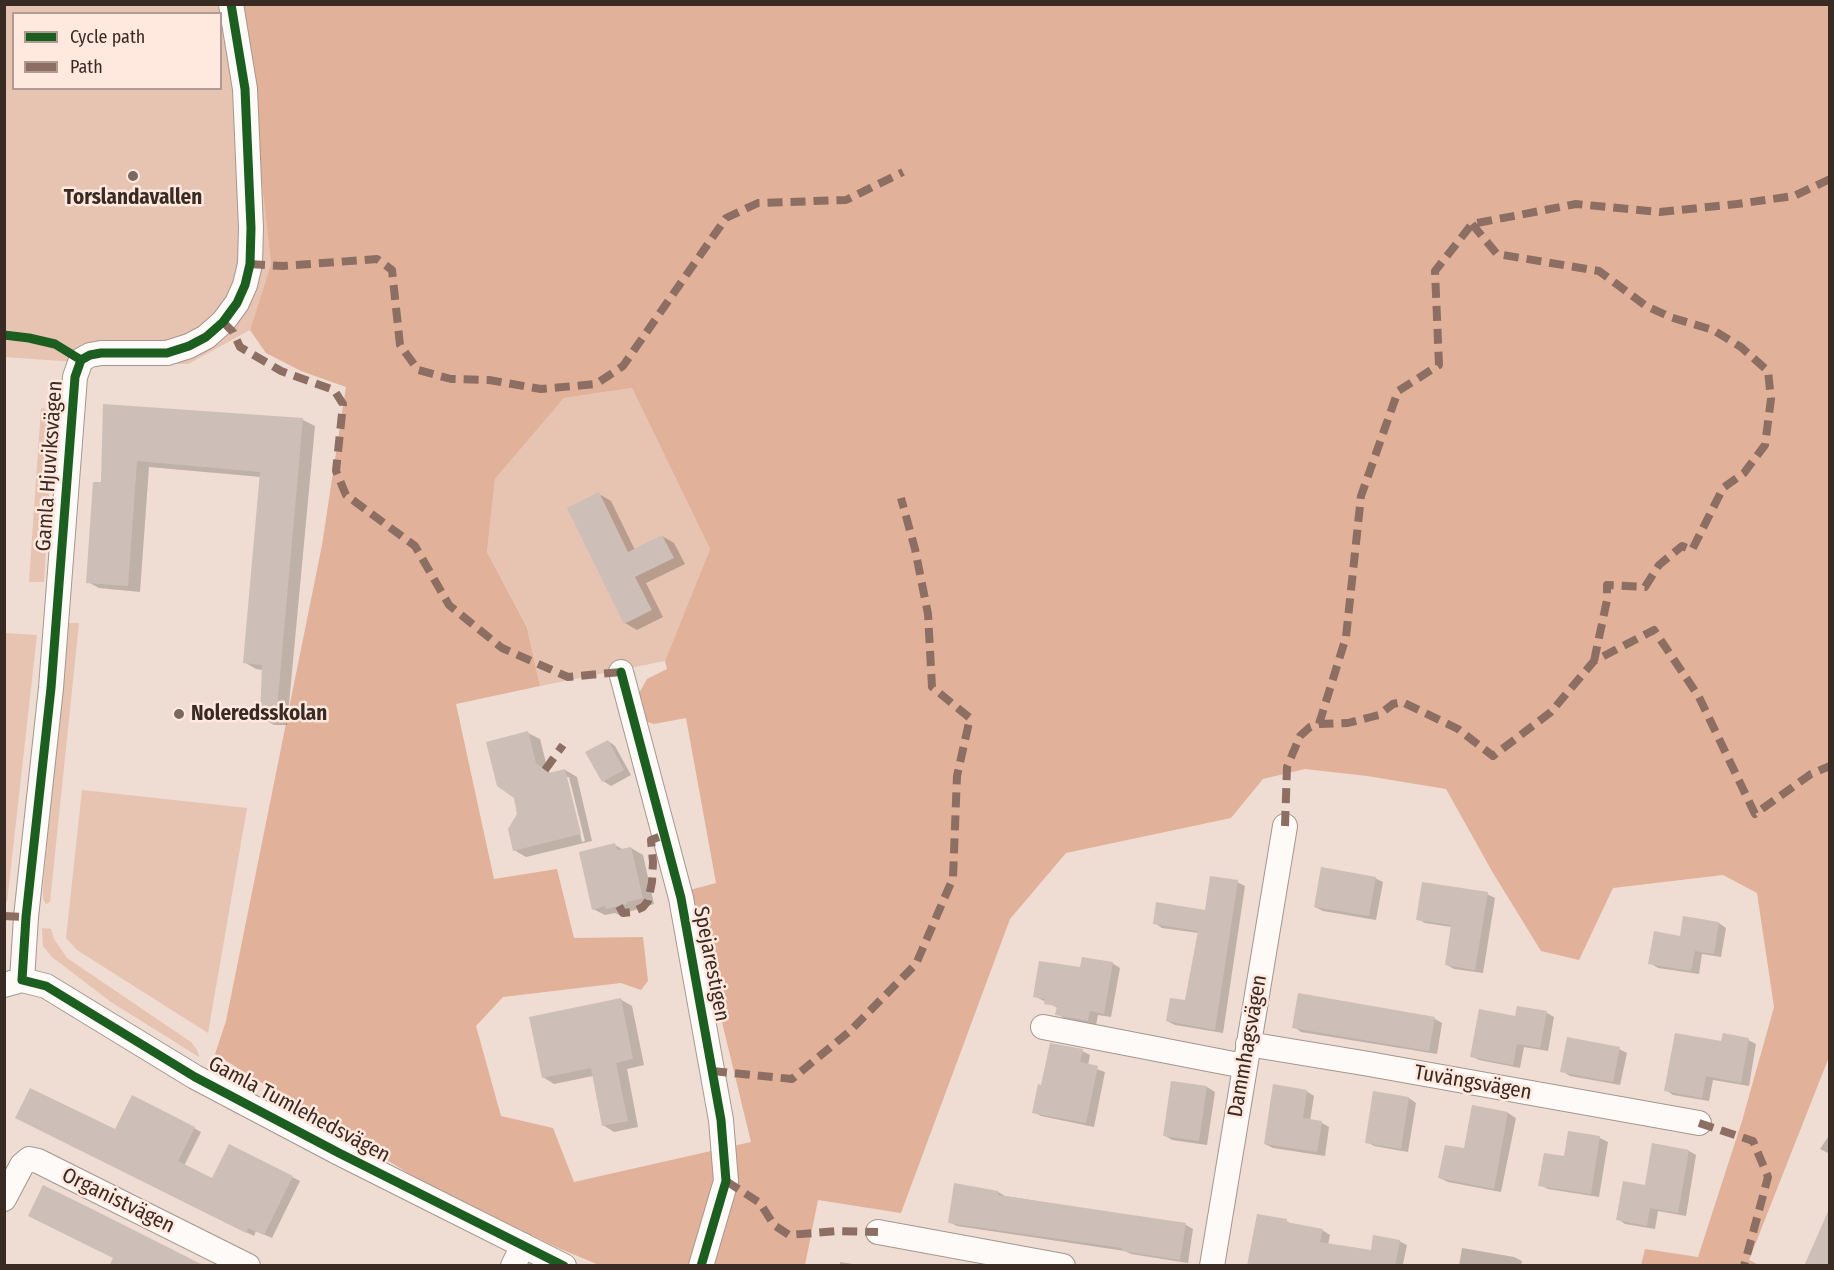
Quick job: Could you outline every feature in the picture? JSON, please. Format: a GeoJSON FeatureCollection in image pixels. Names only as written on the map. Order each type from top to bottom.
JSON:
{"type":"FeatureCollection","features":[{"type":"Feature","properties":{"kind":"street","name":"Gamla Hjuviksvägen"},"geometry":{"type":"LineString","coordinates":[[13,982],[26,917],[51,688],[75,378],[81,360],[90,355],[166,353],[189,346],[206,337],[237,303],[245,285],[250,264],[251,228],[245,89],[231,4]]}},
{"type":"Feature","properties":{"kind":"street","name":"Spejarestigen"},"geometry":{"type":"LineString","coordinates":[[621,672],[681,898],[721,1120],[726,1181],[701,1266]]}},
{"type":"Feature","properties":{"kind":"street","name":"Dammhagsvägen"},"geometry":{"type":"LineString","coordinates":[[1212,1266],[1285,826]]}},
{"type":"Feature","properties":{"kind":"street","name":"Gamla Tumlehedsvägen"},"geometry":{"type":"LineString","coordinates":[[13,982],[46,986],[195,1077],[339,1153],[518,1255],[564,1266]]}},
{"type":"Feature","properties":{"kind":"street","name":"Tuvängsvägen"},"geometry":{"type":"LineString","coordinates":[[1043,1027],[1246,1055],[1369,1064],[1699,1123]]}},
{"type":"Feature","properties":{"kind":"street","name":"Organistvägen"},"geometry":{"type":"LineString","coordinates":[[4,1199],[22,1165],[29,1159],[38,1161],[248,1266]]}},
{"type":"Feature","properties":{"kind":"street"},"geometry":{"type":"LineString","coordinates":[[878,1232],[1063,1266]]}},
{"type":"Feature","properties":{"kind":"shaded area","name":"Torslandavallen"},"geometry":{"type":"Polygon","coordinates":[[[4,5],[242,5],[271,264],[250,330],[188,364],[103,364],[5,357],[4,5]]]}},
{"type":"Feature","properties":{"kind":"shaded area"},"geometry":{"type":"Polygon","coordinates":[[[242,5],[1829,5],[1829,1057],[1749,1260],[1759,1265],[1641,1265],[1645,1249],[1698,1257],[1742,1121],[1774,1007],[1757,893],[1723,875],[1613,888],[1579,960],[1541,951],[1493,873],[1446,789],[1367,776],[1305,769],[1263,779],[1231,818],[1066,853],[1010,919],[901,1213],[818,1200],[805,1265],[599,1265],[429,1186],[215,1054],[226,1021],[322,545],[346,387],[301,371],[266,353],[250,330],[271,264],[242,5]],[[632,388],[564,398],[495,479],[487,552],[527,627],[540,686],[456,704],[494,879],[557,869],[574,938],[643,937],[648,981],[641,990],[621,983],[503,997],[476,1026],[501,1116],[553,1128],[574,1182],[751,1142],[690,890],[716,883],[686,718],[654,724],[645,721],[638,695],[647,679],[667,669],[665,661],[710,549],[632,388]]]}},
{"type":"Feature","properties":{"kind":"shaded area"},"geometry":{"type":"Polygon","coordinates":[[[632,388],[710,549],[665,661],[540,686],[527,626],[487,552],[495,479],[564,398],[632,388]]]}},
{"type":"Feature","properties":{"kind":"shaded area"},"geometry":{"type":"Polygon","coordinates":[[[41,408],[54,411],[44,582],[29,582],[41,408]]]}},
{"type":"Feature","properties":{"kind":"shaded area"},"geometry":{"type":"Polygon","coordinates":[[[67,623],[79,623],[50,902],[46,904],[43,899],[43,887],[67,623]]]}},
{"type":"Feature","properties":{"kind":"shaded area"},"geometry":{"type":"Polygon","coordinates":[[[5,633],[37,635],[7,902],[5,903],[5,633]]]}},
{"type":"Feature","properties":{"kind":"shaded area"},"geometry":{"type":"Polygon","coordinates":[[[82,790],[247,808],[208,1033],[77,950],[66,938],[82,790]]]}},
{"type":"Feature","properties":{"kind":"shaded area"},"geometry":{"type":"Polygon","coordinates":[[[42,928],[51,929],[54,939],[67,958],[191,1042],[199,1057],[111,1002],[52,957],[43,946],[42,928]]]}},
{"type":"Feature","properties":{"kind":"building"},"geometry":{"type":"Polygon","coordinates":[[[103,404],[303,418],[276,720],[260,719],[262,665],[243,663],[260,472],[137,461],[128,586],[86,583],[93,482],[101,482],[103,404]]]}},
{"type":"Feature","properties":{"kind":"building"},"geometry":{"type":"Polygon","coordinates":[[[599,492],[628,552],[662,535],[674,558],[635,577],[652,610],[624,624],[567,508],[599,492]]]}},
{"type":"Feature","properties":{"kind":"building"},"geometry":{"type":"Polygon","coordinates":[[[528,731],[536,763],[549,773],[565,769],[581,834],[513,851],[508,829],[517,814],[514,798],[497,786],[486,742],[528,731]]]}},
{"type":"Feature","properties":{"kind":"building"},"geometry":{"type":"Polygon","coordinates":[[[608,740],[624,770],[602,782],[585,752],[608,740]]]}},
{"type":"Feature","properties":{"kind":"building"},"geometry":{"type":"Polygon","coordinates":[[[615,843],[617,850],[631,847],[643,898],[606,909],[605,906],[592,910],[579,852],[615,843]]]}},
{"type":"Feature","properties":{"kind":"building"},"geometry":{"type":"Polygon","coordinates":[[[1321,867],[1376,877],[1369,916],[1314,907],[1321,867]]]}},
{"type":"Feature","properties":{"kind":"building"},"geometry":{"type":"Polygon","coordinates":[[[1210,876],[1238,880],[1215,1030],[1166,1021],[1170,998],[1185,1000],[1198,931],[1153,924],[1156,902],[1205,910],[1210,876]]]}},
{"type":"Feature","properties":{"kind":"building"},"geometry":{"type":"Polygon","coordinates":[[[1422,882],[1488,892],[1475,970],[1445,965],[1451,925],[1416,920],[1422,882]]]}},
{"type":"Feature","properties":{"kind":"building"},"geometry":{"type":"Polygon","coordinates":[[[1683,916],[1719,922],[1714,954],[1695,951],[1691,971],[1648,964],[1654,931],[1680,936],[1683,916]]]}},
{"type":"Feature","properties":{"kind":"building"},"geometry":{"type":"Polygon","coordinates":[[[1082,957],[1113,962],[1104,1014],[1090,1011],[1088,1021],[1055,1015],[1057,1006],[1044,1004],[1045,999],[1033,997],[1039,961],[1080,967],[1082,957]]]}},
{"type":"Feature","properties":{"kind":"building"},"geometry":{"type":"Polygon","coordinates":[[[1298,993],[1435,1017],[1429,1051],[1292,1028],[1298,993]]]}},
{"type":"Feature","properties":{"kind":"building"},"geometry":{"type":"Polygon","coordinates":[[[621,998],[633,1059],[616,1063],[628,1121],[602,1126],[591,1068],[542,1078],[529,1017],[621,998]]]}},
{"type":"Feature","properties":{"kind":"building"},"geometry":{"type":"Polygon","coordinates":[[[1517,1006],[1547,1011],[1540,1048],[1517,1044],[1513,1065],[1470,1057],[1479,1009],[1515,1016],[1517,1006]]]}},
{"type":"Feature","properties":{"kind":"building"},"geometry":{"type":"Polygon","coordinates":[[[1675,1033],[1721,1041],[1723,1033],[1749,1038],[1741,1083],[1706,1076],[1702,1098],[1664,1091],[1675,1033]]]}},
{"type":"Feature","properties":{"kind":"building"},"geometry":{"type":"Polygon","coordinates":[[[1567,1037],[1620,1047],[1613,1082],[1560,1072],[1567,1037]]]}},
{"type":"Feature","properties":{"kind":"building"},"geometry":{"type":"Polygon","coordinates":[[[1050,1043],[1083,1049],[1080,1062],[1098,1066],[1086,1123],[1032,1113],[1050,1043]]]}},
{"type":"Feature","properties":{"kind":"building"},"geometry":{"type":"Polygon","coordinates":[[[1171,1081],[1207,1086],[1199,1141],[1163,1136],[1171,1081]]]}},
{"type":"Feature","properties":{"kind":"building"},"geometry":{"type":"Polygon","coordinates":[[[1273,1084],[1307,1090],[1303,1118],[1322,1121],[1317,1152],[1264,1144],[1273,1084]]]}},
{"type":"Feature","properties":{"kind":"building"},"geometry":{"type":"Polygon","coordinates":[[[30,1088],[115,1129],[132,1095],[195,1127],[178,1161],[212,1178],[229,1144],[293,1176],[264,1235],[248,1228],[246,1233],[15,1118],[30,1088]]]}},
{"type":"Feature","properties":{"kind":"building"},"geometry":{"type":"Polygon","coordinates":[[[1373,1091],[1409,1097],[1401,1149],[1365,1143],[1373,1091]]]}},
{"type":"Feature","properties":{"kind":"building"},"geometry":{"type":"Polygon","coordinates":[[[1472,1105],[1508,1112],[1494,1189],[1438,1178],[1445,1145],[1464,1148],[1472,1105]]]}},
{"type":"Feature","properties":{"kind":"building"},"geometry":{"type":"Polygon","coordinates":[[[1568,1131],[1600,1136],[1591,1194],[1538,1186],[1544,1153],[1564,1156],[1568,1131]]]}},
{"type":"Feature","properties":{"kind":"building"},"geometry":{"type":"Polygon","coordinates":[[[1652,1143],[1689,1150],[1678,1213],[1650,1208],[1647,1226],[1616,1220],[1623,1181],[1645,1185],[1652,1143]]]}},
{"type":"Feature","properties":{"kind":"building"},"geometry":{"type":"Polygon","coordinates":[[[954,1183],[998,1191],[998,1195],[1186,1223],[1180,1260],[1122,1251],[1122,1248],[948,1223],[954,1183]]]}},
{"type":"Feature","properties":{"kind":"building"},"geometry":{"type":"Polygon","coordinates":[[[43,1185],[205,1266],[109,1266],[113,1258],[28,1216],[43,1185]]]}},
{"type":"Feature","properties":{"kind":"building"},"geometry":{"type":"Polygon","coordinates":[[[1830,1207],[1830,1266],[1804,1266],[1830,1207]]]}},
{"type":"Feature","properties":{"kind":"building"},"geometry":{"type":"Polygon","coordinates":[[[1257,1214],[1323,1229],[1320,1242],[1371,1250],[1373,1235],[1400,1240],[1395,1266],[1247,1266],[1257,1214]]]}},
{"type":"Feature","properties":{"kind":"marked path"},"geometry":{"type":"LineString","coordinates":[[250,264],[283,266],[377,259],[392,270],[400,345],[418,370],[451,379],[489,380],[541,389],[596,384],[623,366],[726,218],[758,203],[846,200],[903,172]]}},
{"type":"Feature","properties":{"kind":"marked path"},"geometry":{"type":"LineString","coordinates":[[1319,724],[1346,637],[1361,496],[1398,391],[1439,365],[1435,271],[1472,224],[1576,204],[1660,212],[1737,204],[1794,196],[1830,179]]}},
{"type":"Feature","properties":{"kind":"marked path"},"geometry":{"type":"LineString","coordinates":[[1472,224],[1497,254],[1599,271],[1646,306],[1670,317],[1713,330],[1741,347],[1768,371],[1771,399],[1765,445],[1744,473],[1723,488],[1692,550],[1682,546],[1659,565],[1645,587],[1607,585],[1607,600],[1594,661]]}},
{"type":"Feature","properties":{"kind":"marked path"},"geometry":{"type":"LineString","coordinates":[[223,322],[233,332],[240,347],[281,371],[334,390],[343,404],[336,471],[346,495],[415,546],[449,605],[502,648],[568,677],[621,672]]}},
{"type":"Feature","properties":{"kind":"marked path"},"geometry":{"type":"LineString","coordinates":[[712,1071],[792,1079],[850,1031],[916,964],[953,878],[957,776],[970,718],[932,687],[928,614],[915,549],[901,498]]}},
{"type":"Feature","properties":{"kind":"marked path"},"geometry":{"type":"LineString","coordinates":[[1285,826],[1287,767],[1300,736],[1310,727],[1319,724],[1348,723],[1379,715],[1393,704],[1402,702],[1458,729],[1493,756],[1551,712],[1594,661],[1654,630],[1699,697],[1755,814],[1811,774],[1830,766]]}},
{"type":"Feature","properties":{"kind":"marked path"},"geometry":{"type":"LineString","coordinates":[[545,770],[563,745]]}},
{"type":"Feature","properties":{"kind":"marked path"},"geometry":{"type":"LineString","coordinates":[[619,906],[623,913],[632,912],[643,907],[648,901],[653,862],[651,840],[664,835]]}},
{"type":"Feature","properties":{"kind":"marked path"},"geometry":{"type":"LineString","coordinates":[[4,916],[26,917]]}},
{"type":"Feature","properties":{"kind":"marked path"},"geometry":{"type":"LineString","coordinates":[[1699,1123],[1753,1141],[1768,1177],[1744,1266]]}},
{"type":"Feature","properties":{"kind":"marked path"},"geometry":{"type":"LineString","coordinates":[[726,1181],[760,1203],[774,1225],[789,1235],[837,1231],[878,1232]]}},
{"type":"Feature","properties":{"kind":"cycle path"},"geometry":{"type":"LineString","coordinates":[[231,4],[245,89],[251,228],[250,264],[245,285],[237,303],[223,322],[206,337],[189,346],[167,353],[90,355],[81,360],[75,377],[51,688],[26,917],[22,980],[46,986],[195,1077],[339,1153],[564,1266]]}},
{"type":"Feature","properties":{"kind":"cycle path"},"geometry":{"type":"LineString","coordinates":[[4,335],[55,344],[81,360]]}},
{"type":"Feature","properties":{"kind":"cycle path"},"geometry":{"type":"LineString","coordinates":[[621,672],[681,898],[721,1120],[726,1181],[701,1266]]}},
{"type":"Feature","properties":{"kind":"place","name":"Torslandavallen"},"geometry":{"type":"Point","coordinates":[133,176]}},
{"type":"Feature","properties":{"kind":"place","name":"Noleredsskolan"},"geometry":{"type":"Point","coordinates":[179,714]}}]}
